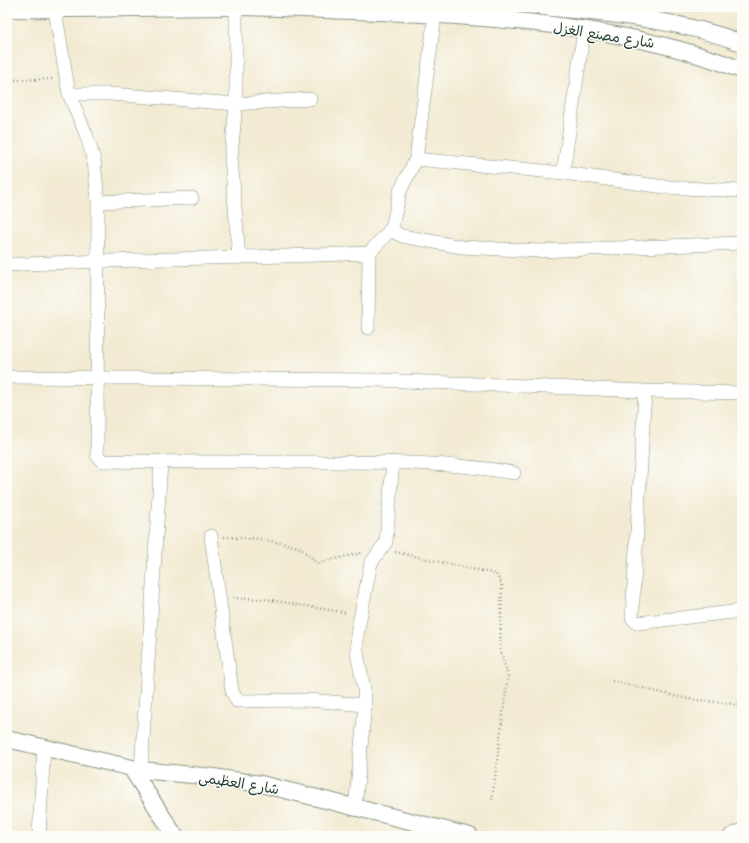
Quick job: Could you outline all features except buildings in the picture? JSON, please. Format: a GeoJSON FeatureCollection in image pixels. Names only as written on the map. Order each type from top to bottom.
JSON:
{"type":"FeatureCollection","features":[{"type":"Feature","properties":{"kind":"street","name":"شارع مصنع الغزل"},"geometry":{"type":"LineString","coordinates":[[7,9],[55,10],[236,7],[435,14],[584,30],[660,44],[687,51],[742,70]]}},
{"type":"Feature","properties":{"kind":"street"},"geometry":{"type":"LineString","coordinates":[[236,7],[236,104],[231,157],[239,258]]}},
{"type":"Feature","properties":{"kind":"street","name":"شارع مصنع الغزل"},"geometry":{"type":"LineString","coordinates":[[543,7],[642,17],[682,25],[742,43]]}},
{"type":"Feature","properties":{"kind":"street"},"geometry":{"type":"LineString","coordinates":[[55,10],[69,94],[86,134],[94,160],[98,202],[99,260],[96,378],[97,455],[99,459],[102,461],[161,462],[393,462],[470,467],[514,473]]}},
{"type":"Feature","properties":{"kind":"street"},"geometry":{"type":"LineString","coordinates":[[368,328],[369,253],[392,228],[400,191],[416,159],[435,14]]}},
{"type":"Feature","properties":{"kind":"street"},"geometry":{"type":"LineString","coordinates":[[564,173],[584,30]]}},
{"type":"Feature","properties":{"kind":"street"},"geometry":{"type":"LineString","coordinates":[[69,94],[110,94],[236,104],[310,99]]}},
{"type":"Feature","properties":{"kind":"street"},"geometry":{"type":"LineString","coordinates":[[416,159],[564,173],[665,187],[742,191]]}},
{"type":"Feature","properties":{"kind":"street"},"geometry":{"type":"LineString","coordinates":[[98,202],[192,198]]}},
{"type":"Feature","properties":{"kind":"street"},"geometry":{"type":"LineString","coordinates":[[392,228],[396,233],[402,236],[462,247],[539,251],[742,243]]}},
{"type":"Feature","properties":{"kind":"street"},"geometry":{"type":"LineString","coordinates":[[7,265],[99,260],[239,258],[369,253]]}},
{"type":"Feature","properties":{"kind":"street"},"geometry":{"type":"LineString","coordinates":[[7,377],[379,380],[645,391],[742,393]]}},
{"type":"Feature","properties":{"kind":"street"},"geometry":{"type":"LineString","coordinates":[[645,391],[632,618],[637,622],[742,611]]}},
{"type":"Feature","properties":{"kind":"street"},"geometry":{"type":"LineString","coordinates":[[161,462],[136,769],[175,836]]}},
{"type":"Feature","properties":{"kind":"street"},"geometry":{"type":"LineString","coordinates":[[355,809],[365,705],[357,634],[371,563],[382,549],[386,538],[393,462]]}},
{"type":"Feature","properties":{"kind":"street"},"geometry":{"type":"LineString","coordinates":[[210,536],[232,691],[237,701],[309,700],[365,705]]}},
{"type":"Feature","properties":{"kind":"street","name":"شارع العظيمى"},"geometry":{"type":"LineString","coordinates":[[7,739],[44,746],[136,769],[213,777],[261,784],[308,795],[355,809],[470,836]]}},
{"type":"Feature","properties":{"kind":"street"},"geometry":{"type":"LineString","coordinates":[[39,836],[44,746]]}},
{"type":"Feature","properties":{"kind":"street"},"geometry":{"type":"LineString","coordinates":[[732,836],[742,832]]}},
{"type":"Feature","properties":{"kind":"path"},"geometry":{"type":"LineString","coordinates":[[7,80],[67,78]]}},
{"type":"Feature","properties":{"kind":"path"},"geometry":{"type":"LineString","coordinates":[[210,536],[261,539],[299,547],[317,563],[382,549],[496,574],[500,578],[502,584],[500,650],[508,676],[492,800]]}},
{"type":"Feature","properties":{"kind":"path"},"geometry":{"type":"LineString","coordinates":[[219,597],[264,599],[360,615]]}},
{"type":"Feature","properties":{"kind":"path"},"geometry":{"type":"LineString","coordinates":[[612,681],[688,699],[742,705]]}}]}
